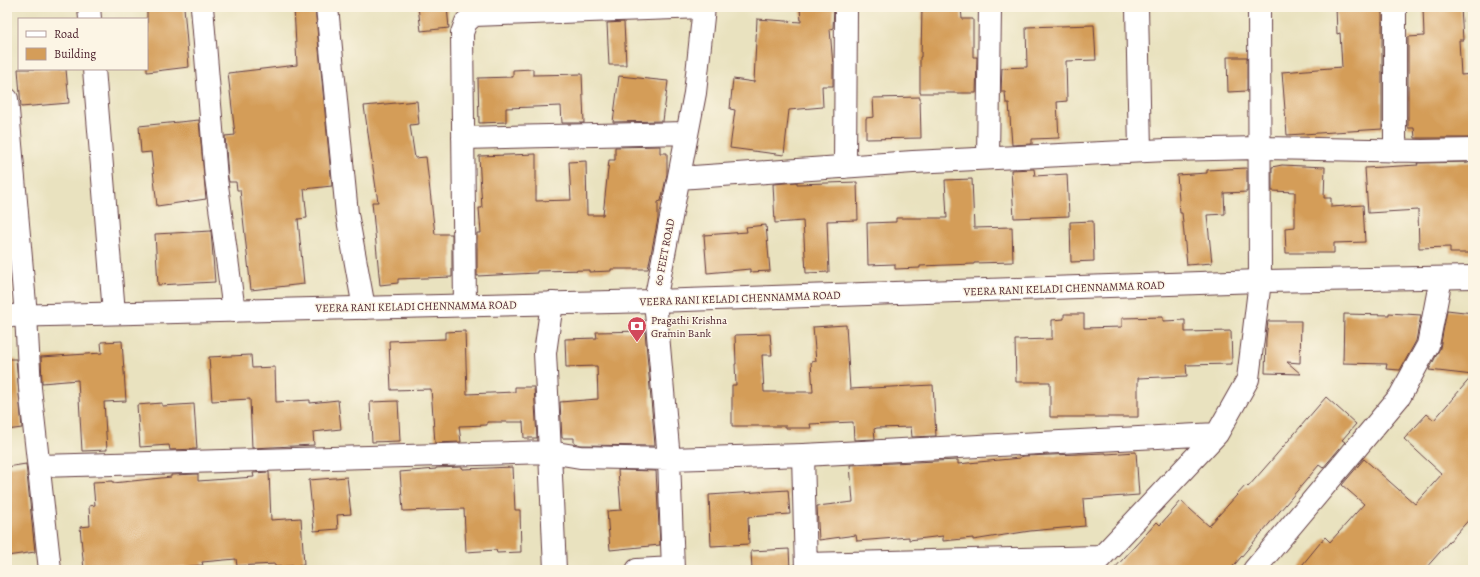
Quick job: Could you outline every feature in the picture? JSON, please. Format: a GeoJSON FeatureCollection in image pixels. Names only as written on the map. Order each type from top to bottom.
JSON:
{"type":"FeatureCollection","features":[{"type":"Feature","properties":{"kind":"street"},"geometry":{"type":"LineString","coordinates":[[88,7],[90,18]]}},
{"type":"Feature","properties":{"kind":"street"},"geometry":{"type":"LineString","coordinates":[[202,7],[216,178],[234,311]]}},
{"type":"Feature","properties":{"kind":"street"},"geometry":{"type":"LineString","coordinates":[[327,7],[347,214],[364,308]]}},
{"type":"Feature","properties":{"kind":"street"},"geometry":{"type":"LineString","coordinates":[[465,305],[462,33],[466,22],[474,15],[704,7]]}},
{"type":"Feature","properties":{"kind":"street","name":"60 FEET ROAD"},"geometry":{"type":"LineString","coordinates":[[673,569],[669,458],[655,301],[695,93],[704,7]]}},
{"type":"Feature","properties":{"kind":"street"},"geometry":{"type":"LineString","coordinates":[[845,167],[846,7]]}},
{"type":"Feature","properties":{"kind":"street"},"geometry":{"type":"LineString","coordinates":[[988,158],[990,7]]}},
{"type":"Feature","properties":{"kind":"street"},"geometry":{"type":"LineString","coordinates":[[1138,7],[1140,151]]}},
{"type":"Feature","properties":{"kind":"street"},"geometry":{"type":"LineString","coordinates":[[803,455],[806,567],[1095,564],[1217,434],[1248,379],[1260,281],[1258,148],[1259,7]]}},
{"type":"Feature","properties":{"kind":"street"},"geometry":{"type":"LineString","coordinates":[[1395,7],[1396,151]]}},
{"type":"Feature","properties":{"kind":"street"},"geometry":{"type":"LineString","coordinates":[[94,70],[114,314]]}},
{"type":"Feature","properties":{"kind":"street"},"geometry":{"type":"LineString","coordinates":[[7,99],[17,316],[30,388],[50,570]]}},
{"type":"Feature","properties":{"kind":"street"},"geometry":{"type":"LineString","coordinates":[[463,138],[687,133]]}},
{"type":"Feature","properties":{"kind":"street"},"geometry":{"type":"LineString","coordinates":[[678,178],[988,158],[1140,151],[1258,148],[1396,151],[1473,150]]}},
{"type":"Feature","properties":{"kind":"street","name":"VEERA RANI KELADI CHENNAMMA ROAD"},"geometry":{"type":"LineString","coordinates":[[17,316],[655,301],[1260,281],[1473,277]]}},
{"type":"Feature","properties":{"kind":"street"},"geometry":{"type":"LineString","coordinates":[[1254,570],[1400,396],[1428,345],[1441,278]]}},
{"type":"Feature","properties":{"kind":"street"},"geometry":{"type":"LineString","coordinates":[[552,303],[544,353],[555,570]]}},
{"type":"Feature","properties":{"kind":"street"},"geometry":{"type":"LineString","coordinates":[[39,466],[550,452],[580,457],[669,458],[803,455],[1217,434]]}},
{"type":"Feature","properties":{"kind":"street"},"geometry":{"type":"LineString","coordinates":[[638,570],[673,569]]}},
{"type":"Feature","properties":{"kind":"building"},"geometry":{"type":"Polygon","coordinates":[[[184,7],[189,67],[147,72],[147,9],[184,7]]]}},
{"type":"Feature","properties":{"kind":"building"},"geometry":{"type":"Polygon","coordinates":[[[294,7],[315,7],[332,186],[304,189],[307,218],[298,219],[304,284],[251,290],[240,190],[237,190],[236,182],[229,182],[228,177],[225,136],[235,135],[228,73],[297,65],[294,7]]]}},
{"type":"Feature","properties":{"kind":"building"},"geometry":{"type":"Polygon","coordinates":[[[418,7],[447,7],[449,28],[421,31],[418,7]]]}},
{"type":"Feature","properties":{"kind":"building"},"geometry":{"type":"Polygon","coordinates":[[[800,7],[834,7],[833,28],[830,29],[833,86],[822,86],[823,107],[789,110],[784,155],[730,148],[735,110],[730,109],[733,79],[754,82],[757,19],[801,22],[800,7]]]}},
{"type":"Feature","properties":{"kind":"building"},"geometry":{"type":"Polygon","coordinates":[[[922,7],[961,7],[962,19],[973,19],[973,57],[977,57],[976,93],[920,93],[922,7]]]}},
{"type":"Feature","properties":{"kind":"building"},"geometry":{"type":"Polygon","coordinates":[[[1336,7],[1380,7],[1380,12],[1382,11],[1382,129],[1287,135],[1282,72],[1342,67],[1340,33],[1337,34],[1336,7]]]}},
{"type":"Feature","properties":{"kind":"building"},"geometry":{"type":"Polygon","coordinates":[[[1423,7],[1461,7],[1463,40],[1459,40],[1461,75],[1473,74],[1473,138],[1415,138],[1414,128],[1408,128],[1408,37],[1424,36],[1423,7]]]}},
{"type":"Feature","properties":{"kind":"building"},"geometry":{"type":"Polygon","coordinates":[[[624,22],[626,65],[609,65],[607,23],[624,22]]]}},
{"type":"Feature","properties":{"kind":"building"},"geometry":{"type":"Polygon","coordinates":[[[1094,25],[1096,60],[1066,61],[1067,101],[1057,102],[1059,138],[1032,139],[1032,144],[1012,145],[1009,103],[1006,103],[1005,92],[1001,92],[1002,68],[1027,67],[1026,27],[1094,25]]]}},
{"type":"Feature","properties":{"kind":"building"},"geometry":{"type":"Polygon","coordinates":[[[1227,57],[1247,57],[1247,91],[1228,92],[1227,57]]]}},
{"type":"Feature","properties":{"kind":"building"},"geometry":{"type":"Polygon","coordinates":[[[533,69],[533,75],[582,74],[584,123],[562,123],[561,106],[506,108],[506,122],[479,123],[478,78],[513,77],[513,70],[533,69]]]}},
{"type":"Feature","properties":{"kind":"building"},"geometry":{"type":"Polygon","coordinates":[[[18,70],[66,70],[69,103],[21,107],[18,70]]]}},
{"type":"Feature","properties":{"kind":"building"},"geometry":{"type":"Polygon","coordinates":[[[619,76],[668,81],[663,121],[613,122],[619,76]]]}},
{"type":"Feature","properties":{"kind":"building"},"geometry":{"type":"Polygon","coordinates":[[[920,97],[921,138],[866,139],[866,118],[874,117],[873,98],[920,97]]]}},
{"type":"Feature","properties":{"kind":"building"},"geometry":{"type":"Polygon","coordinates":[[[417,101],[419,124],[410,125],[415,158],[426,157],[435,234],[452,234],[452,277],[398,279],[398,283],[380,285],[372,202],[378,202],[364,106],[417,101]]]}},
{"type":"Feature","properties":{"kind":"building"},"geometry":{"type":"Polygon","coordinates":[[[199,120],[206,199],[157,206],[151,152],[141,153],[139,126],[199,120]]]}},
{"type":"Feature","properties":{"kind":"building"},"geometry":{"type":"Polygon","coordinates":[[[660,146],[660,153],[667,153],[667,174],[661,201],[658,202],[658,219],[648,269],[611,269],[611,271],[589,272],[589,270],[537,271],[537,273],[477,276],[477,233],[481,233],[479,208],[482,208],[479,156],[536,154],[536,201],[571,200],[569,162],[586,161],[587,215],[603,215],[609,160],[615,160],[615,147],[660,146]]]}},
{"type":"Feature","properties":{"kind":"building"},"geometry":{"type":"Polygon","coordinates":[[[1473,162],[1473,253],[1450,253],[1450,247],[1419,248],[1418,210],[1368,213],[1365,168],[1418,165],[1417,163],[1473,162]]]}},
{"type":"Feature","properties":{"kind":"building"},"geometry":{"type":"Polygon","coordinates":[[[1282,165],[1325,167],[1324,198],[1331,198],[1331,207],[1363,205],[1365,242],[1334,243],[1334,253],[1286,253],[1285,228],[1295,227],[1295,192],[1272,191],[1272,167],[1282,165]]]}},
{"type":"Feature","properties":{"kind":"building"},"geometry":{"type":"Polygon","coordinates":[[[1247,168],[1247,192],[1224,193],[1225,214],[1207,215],[1212,263],[1187,265],[1182,213],[1180,213],[1177,175],[1207,173],[1207,170],[1247,168]]]}},
{"type":"Feature","properties":{"kind":"building"},"geometry":{"type":"Polygon","coordinates":[[[1034,169],[1035,176],[1067,174],[1069,216],[1014,218],[1011,170],[1034,169]]]}},
{"type":"Feature","properties":{"kind":"building"},"geometry":{"type":"Polygon","coordinates":[[[972,179],[974,228],[1012,227],[1013,262],[920,266],[920,268],[895,269],[895,264],[868,265],[867,223],[896,222],[896,218],[947,218],[945,180],[972,179]]]}},
{"type":"Feature","properties":{"kind":"building"},"geometry":{"type":"Polygon","coordinates":[[[797,182],[797,184],[857,182],[858,220],[827,221],[829,272],[806,273],[803,221],[775,223],[773,184],[797,182]]]}},
{"type":"Feature","properties":{"kind":"building"},"geometry":{"type":"Polygon","coordinates":[[[1093,221],[1094,261],[1071,262],[1070,222],[1093,221]]]}},
{"type":"Feature","properties":{"kind":"building"},"geometry":{"type":"Polygon","coordinates":[[[766,225],[770,271],[750,272],[750,269],[707,273],[704,235],[747,232],[746,227],[766,225]]]}},
{"type":"Feature","properties":{"kind":"building"},"geometry":{"type":"Polygon","coordinates":[[[211,231],[215,282],[158,285],[155,234],[211,231]]]}},
{"type":"Feature","properties":{"kind":"building"},"geometry":{"type":"Polygon","coordinates":[[[1447,310],[1473,313],[1473,375],[1429,370],[1440,348],[1447,310]]]}},
{"type":"Feature","properties":{"kind":"building"},"geometry":{"type":"Polygon","coordinates":[[[1389,313],[1421,315],[1416,341],[1400,370],[1386,369],[1387,364],[1343,363],[1344,314],[1389,315],[1389,313]]]}},
{"type":"Feature","properties":{"kind":"building"},"geometry":{"type":"Polygon","coordinates":[[[1064,314],[1084,314],[1084,328],[1122,327],[1122,318],[1163,317],[1163,321],[1185,320],[1185,332],[1231,331],[1232,364],[1186,365],[1187,376],[1138,378],[1138,417],[1050,417],[1050,382],[1016,382],[1015,340],[1052,339],[1052,320],[1064,319],[1064,314]]]}},
{"type":"Feature","properties":{"kind":"building"},"geometry":{"type":"Polygon","coordinates":[[[1268,321],[1301,321],[1300,363],[1287,362],[1301,374],[1265,373],[1268,321]]]}},
{"type":"Feature","properties":{"kind":"building"},"geometry":{"type":"Polygon","coordinates":[[[846,325],[850,389],[933,385],[936,436],[912,437],[911,427],[877,428],[874,429],[875,439],[854,440],[853,422],[810,424],[811,428],[786,428],[786,426],[732,426],[732,385],[736,385],[735,335],[770,334],[772,355],[762,355],[764,392],[813,392],[811,362],[816,361],[813,327],[846,325]]]}},
{"type":"Feature","properties":{"kind":"building"},"geometry":{"type":"Polygon","coordinates":[[[465,331],[467,394],[515,392],[515,387],[534,387],[537,438],[524,438],[523,422],[487,422],[487,425],[459,426],[461,442],[435,443],[431,389],[391,390],[389,341],[445,339],[445,332],[465,331]]]}},
{"type":"Feature","properties":{"kind":"building"},"geometry":{"type":"Polygon","coordinates":[[[645,331],[655,445],[581,445],[574,443],[574,438],[562,438],[560,402],[598,399],[597,366],[566,367],[565,339],[597,338],[596,332],[645,331]]]}},
{"type":"Feature","properties":{"kind":"building"},"geometry":{"type":"Polygon","coordinates":[[[122,341],[126,401],[104,402],[107,450],[82,451],[78,380],[42,383],[41,357],[102,353],[101,342],[122,341]]]}},
{"type":"Feature","properties":{"kind":"building"},"geometry":{"type":"Polygon","coordinates":[[[251,355],[252,368],[275,367],[276,402],[310,400],[310,403],[338,400],[341,429],[313,432],[314,445],[252,448],[250,399],[212,401],[209,357],[251,355]]]}},
{"type":"Feature","properties":{"kind":"building"},"geometry":{"type":"Polygon","coordinates":[[[7,359],[16,359],[22,428],[7,430],[7,359]]]}},
{"type":"Feature","properties":{"kind":"building"},"geometry":{"type":"Polygon","coordinates":[[[1473,375],[1473,515],[1424,570],[1298,570],[1325,537],[1330,542],[1364,504],[1342,485],[1364,459],[1415,504],[1442,474],[1404,439],[1427,414],[1434,420],[1473,375]]]}},
{"type":"Feature","properties":{"kind":"building"},"geometry":{"type":"Polygon","coordinates":[[[1326,397],[1356,424],[1342,440],[1345,442],[1323,468],[1319,465],[1230,570],[1113,570],[1157,522],[1160,525],[1181,501],[1209,526],[1246,485],[1248,487],[1326,397]]]}},
{"type":"Feature","properties":{"kind":"building"},"geometry":{"type":"Polygon","coordinates":[[[398,401],[400,441],[372,442],[370,402],[398,401]]]}},
{"type":"Feature","properties":{"kind":"building"},"geometry":{"type":"Polygon","coordinates":[[[162,403],[162,406],[194,404],[197,449],[170,450],[169,445],[140,447],[137,405],[162,403]]]}},
{"type":"Feature","properties":{"kind":"building"},"geometry":{"type":"Polygon","coordinates":[[[1136,452],[1139,495],[1083,499],[1085,526],[1030,531],[973,540],[973,538],[943,541],[943,536],[909,540],[909,537],[857,541],[856,535],[819,540],[817,506],[853,502],[850,465],[958,460],[958,464],[1020,458],[1024,456],[1136,452]]]}},
{"type":"Feature","properties":{"kind":"building"},"geometry":{"type":"Polygon","coordinates":[[[26,464],[35,552],[7,556],[7,467],[26,464]]]}},
{"type":"Feature","properties":{"kind":"building"},"geometry":{"type":"Polygon","coordinates":[[[462,467],[463,469],[513,467],[515,510],[520,510],[521,552],[497,553],[496,550],[466,552],[464,509],[403,511],[400,472],[462,467]]]}},
{"type":"Feature","properties":{"kind":"building"},"geometry":{"type":"Polygon","coordinates":[[[618,470],[656,471],[660,545],[610,550],[607,511],[621,510],[618,470]]]}},
{"type":"Feature","properties":{"kind":"building"},"geometry":{"type":"Polygon","coordinates":[[[269,472],[271,520],[301,518],[304,565],[275,567],[275,564],[237,566],[236,559],[202,562],[203,565],[143,570],[122,570],[122,568],[84,570],[80,527],[90,526],[89,506],[95,505],[93,482],[113,481],[113,483],[171,477],[171,475],[198,474],[198,481],[254,477],[253,473],[269,472]]]}},
{"type":"Feature","properties":{"kind":"building"},"geometry":{"type":"Polygon","coordinates":[[[347,477],[351,514],[337,515],[338,529],[314,531],[309,480],[347,477]]]}},
{"type":"Feature","properties":{"kind":"building"},"geometry":{"type":"Polygon","coordinates":[[[788,490],[790,514],[748,517],[749,544],[711,546],[709,495],[788,490]]]}},
{"type":"Feature","properties":{"kind":"building"},"geometry":{"type":"Polygon","coordinates":[[[789,549],[790,569],[752,570],[751,551],[789,549]]]}},
{"type":"Feature","properties":{"kind":"place","name":"Pragathi Krishna Gramin Bank"},"geometry":{"type":"Point","coordinates":[637,343]}}]}
